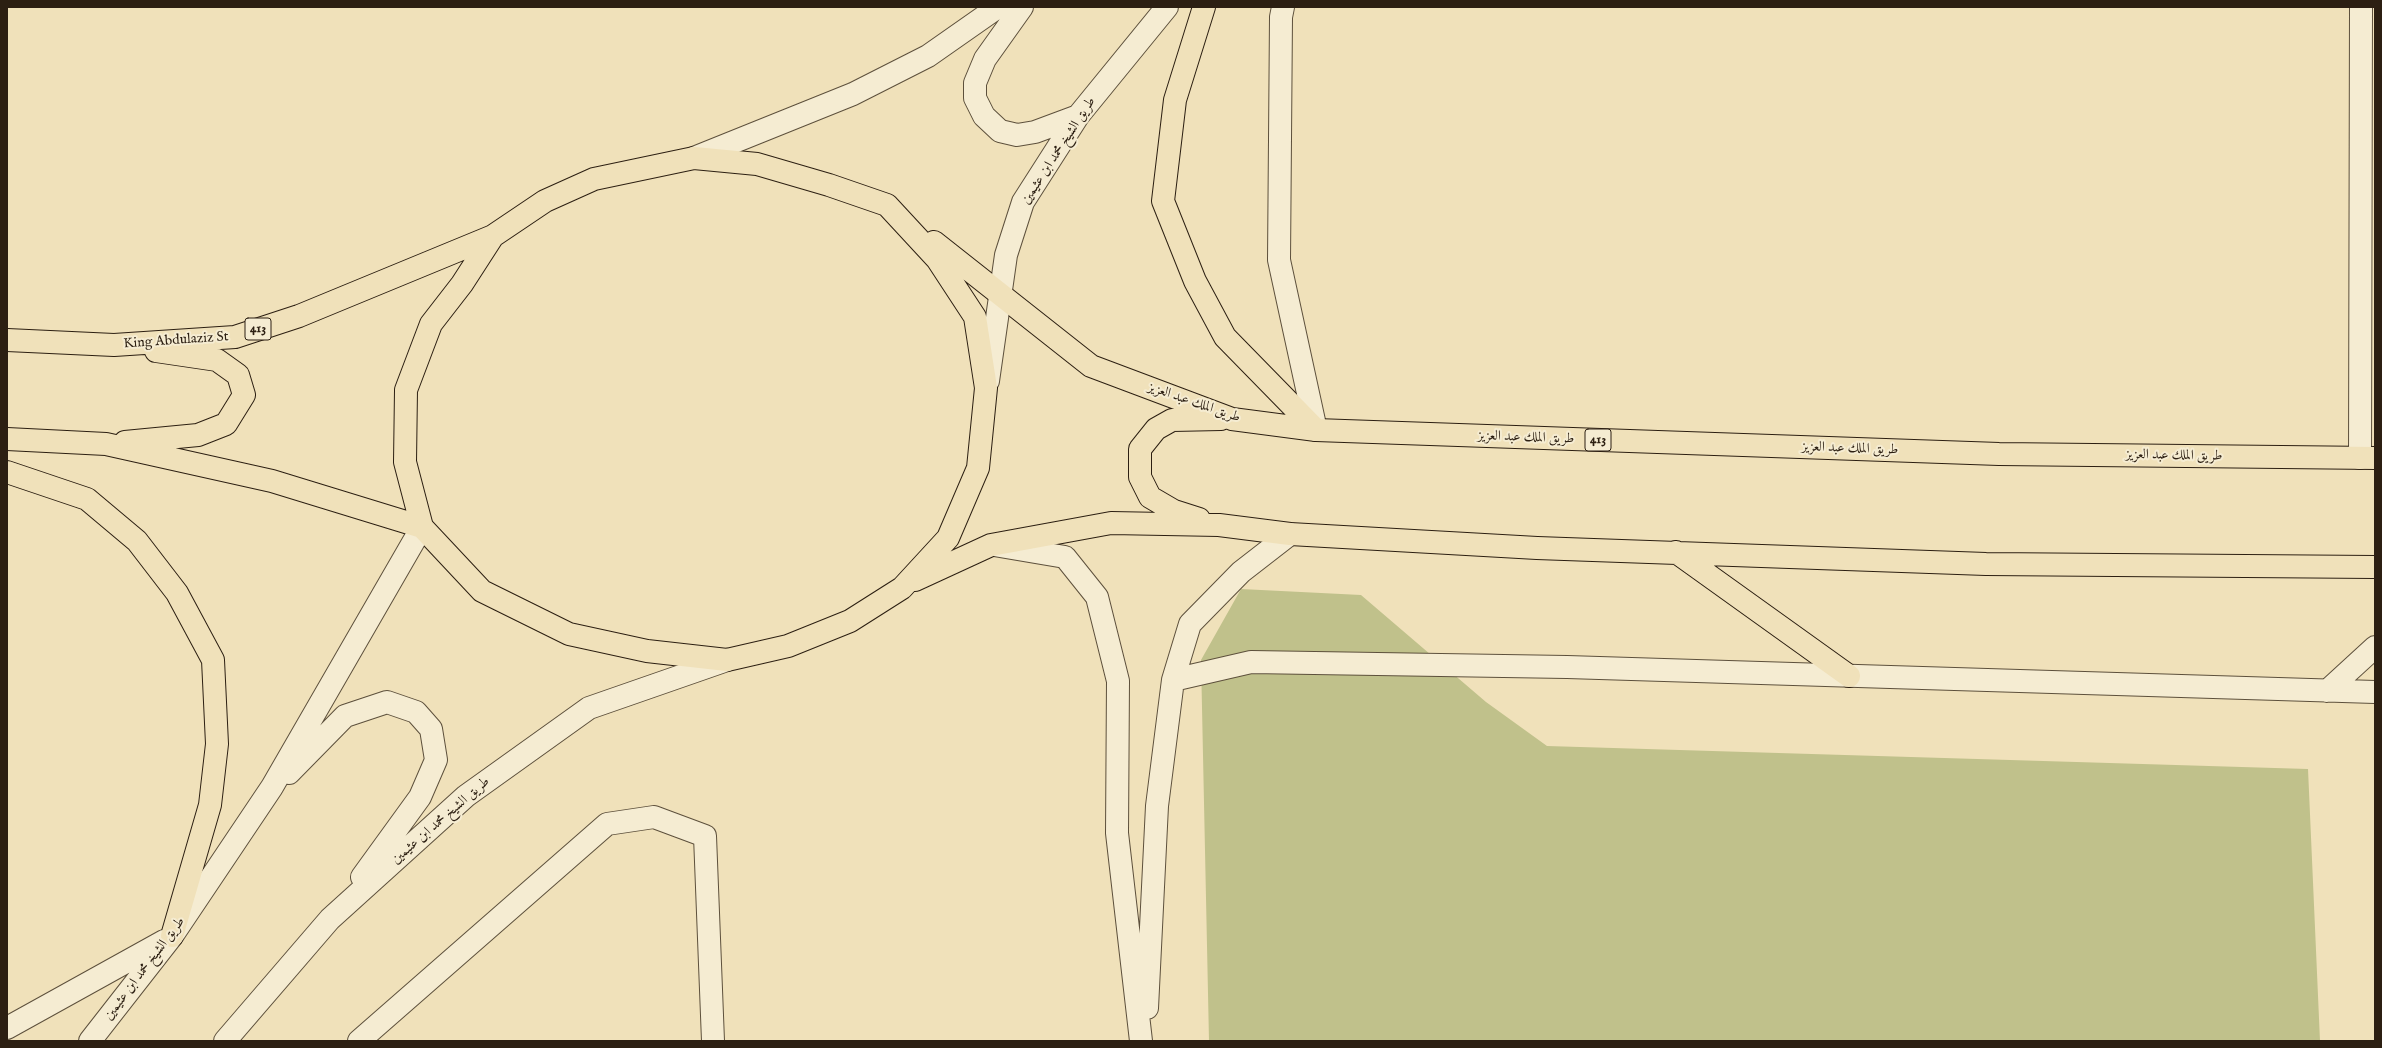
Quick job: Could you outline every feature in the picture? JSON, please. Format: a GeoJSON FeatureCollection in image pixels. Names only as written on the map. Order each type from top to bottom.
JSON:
{"type":"FeatureCollection","features":[{"type":"Feature","properties":{"kind":"highway"},"geometry":{"type":"LineString","coordinates":[[1204,7],[1175,100],[1163,201],[1195,281],[1225,337],[1316,430]]}},
{"type":"Feature","properties":{"kind":"highway"},"geometry":{"type":"LineString","coordinates":[[905,585],[948,538],[978,468],[986,388],[975,317],[937,259],[887,205],[829,185],[757,164],[694,158],[594,179],[545,201],[493,236],[462,284],[431,324],[406,390],[405,462],[422,527],[482,591],[569,634],[647,651],[727,660],[788,646],[850,621],[905,585],[991,545],[1111,523],[1219,525],[1290,534],[1676,552],[1986,564],[2375,567]]}},
{"type":"Feature","properties":{"kind":"highway","name":"طريق الملك عبد العزيز"},"geometry":{"type":"LineString","coordinates":[[887,205],[1092,366],[1232,419],[1316,430],[1999,454],[2368,458]]}},
{"type":"Feature","properties":{"kind":"highway","name":"King Abdulaziz St"},"geometry":{"type":"LineString","coordinates":[[7,340],[114,345],[235,337],[299,316],[493,236]]}},
{"type":"Feature","properties":{"kind":"highway"},"geometry":{"type":"LineString","coordinates":[[7,439],[106,444],[198,435],[226,424],[244,395],[238,374],[217,360],[114,345]]}},
{"type":"Feature","properties":{"kind":"highway"},"geometry":{"type":"LineString","coordinates":[[1219,525],[1174,511],[1150,497],[1140,477],[1140,449],[1156,429],[1172,420],[1232,419]]}},
{"type":"Feature","properties":{"kind":"highway"},"geometry":{"type":"LineString","coordinates":[[106,444],[272,481],[422,527]]}},
{"type":"Feature","properties":{"kind":"highway"},"geometry":{"type":"LineString","coordinates":[[7,472],[87,499],[137,541],[177,593],[213,660],[217,744],[210,805],[172,936]]}},
{"type":"Feature","properties":{"kind":"highway"},"geometry":{"type":"LineString","coordinates":[[1676,552],[1849,676]]}},
{"type":"Feature","properties":{"kind":"street"},"geometry":{"type":"LineString","coordinates":[[694,158],[860,91],[928,56],[998,7]]}},
{"type":"Feature","properties":{"kind":"street"},"geometry":{"type":"LineString","coordinates":[[1022,7],[985,59],[975,83],[975,98],[984,116],[1000,131],[1017,135],[1035,132],[1078,116]]}},
{"type":"Feature","properties":{"kind":"street","name":"طريق الشيخ محمد ابن عثيمين"},"geometry":{"type":"LineString","coordinates":[[986,388],[1006,255],[1023,202],[1078,116],[1167,7]]}},
{"type":"Feature","properties":{"kind":"street"},"geometry":{"type":"LineString","coordinates":[[1283,7],[1281,17],[1279,260],[1316,430]]}},
{"type":"Feature","properties":{"kind":"street"},"geometry":{"type":"LineString","coordinates":[[2361,7],[2368,458]]}},
{"type":"Feature","properties":{"kind":"street","name":"طريق الشيخ محمد ابن عثيمين"},"geometry":{"type":"LineString","coordinates":[[90,1041],[172,936],[265,798],[422,527]]}},
{"type":"Feature","properties":{"kind":"street"},"geometry":{"type":"LineString","coordinates":[[1146,1041],[1156,806],[1173,680],[1190,624],[1241,572],[1290,534]]}},
{"type":"Feature","properties":{"kind":"street"},"geometry":{"type":"LineString","coordinates":[[991,545],[1065,558],[1098,597],[1118,681],[1116,833],[1141,1041]]}},
{"type":"Feature","properties":{"kind":"street"},"geometry":{"type":"LineString","coordinates":[[2327,691],[2375,647]]}},
{"type":"Feature","properties":{"kind":"street","name":"طريق الشيخ محمد ابن عثيمين"},"geometry":{"type":"LineString","coordinates":[[225,1041],[330,919],[466,796],[589,708],[727,660]]}},
{"type":"Feature","properties":{"kind":"street"},"geometry":{"type":"LineString","coordinates":[[1173,680],[1251,662],[1559,667],[2375,692]]}},
{"type":"Feature","properties":{"kind":"street"},"geometry":{"type":"LineString","coordinates":[[265,798],[345,716],[387,702],[416,712],[431,729],[436,760],[420,797],[330,919]]}},
{"type":"Feature","properties":{"kind":"street"},"geometry":{"type":"LineString","coordinates":[[359,1041],[607,824],[654,817],[705,836],[713,1041]]}},
{"type":"Feature","properties":{"kind":"street"},"geometry":{"type":"LineString","coordinates":[[7,1028],[172,936]]}},
{"type":"Feature","properties":{"kind":"green space"},"geometry":{"type":"Polygon","coordinates":[[[1241,589],[1361,595],[1486,702],[1547,746],[2308,769],[2320,1041],[1209,1041],[1201,660],[1241,589]]]}}]}
